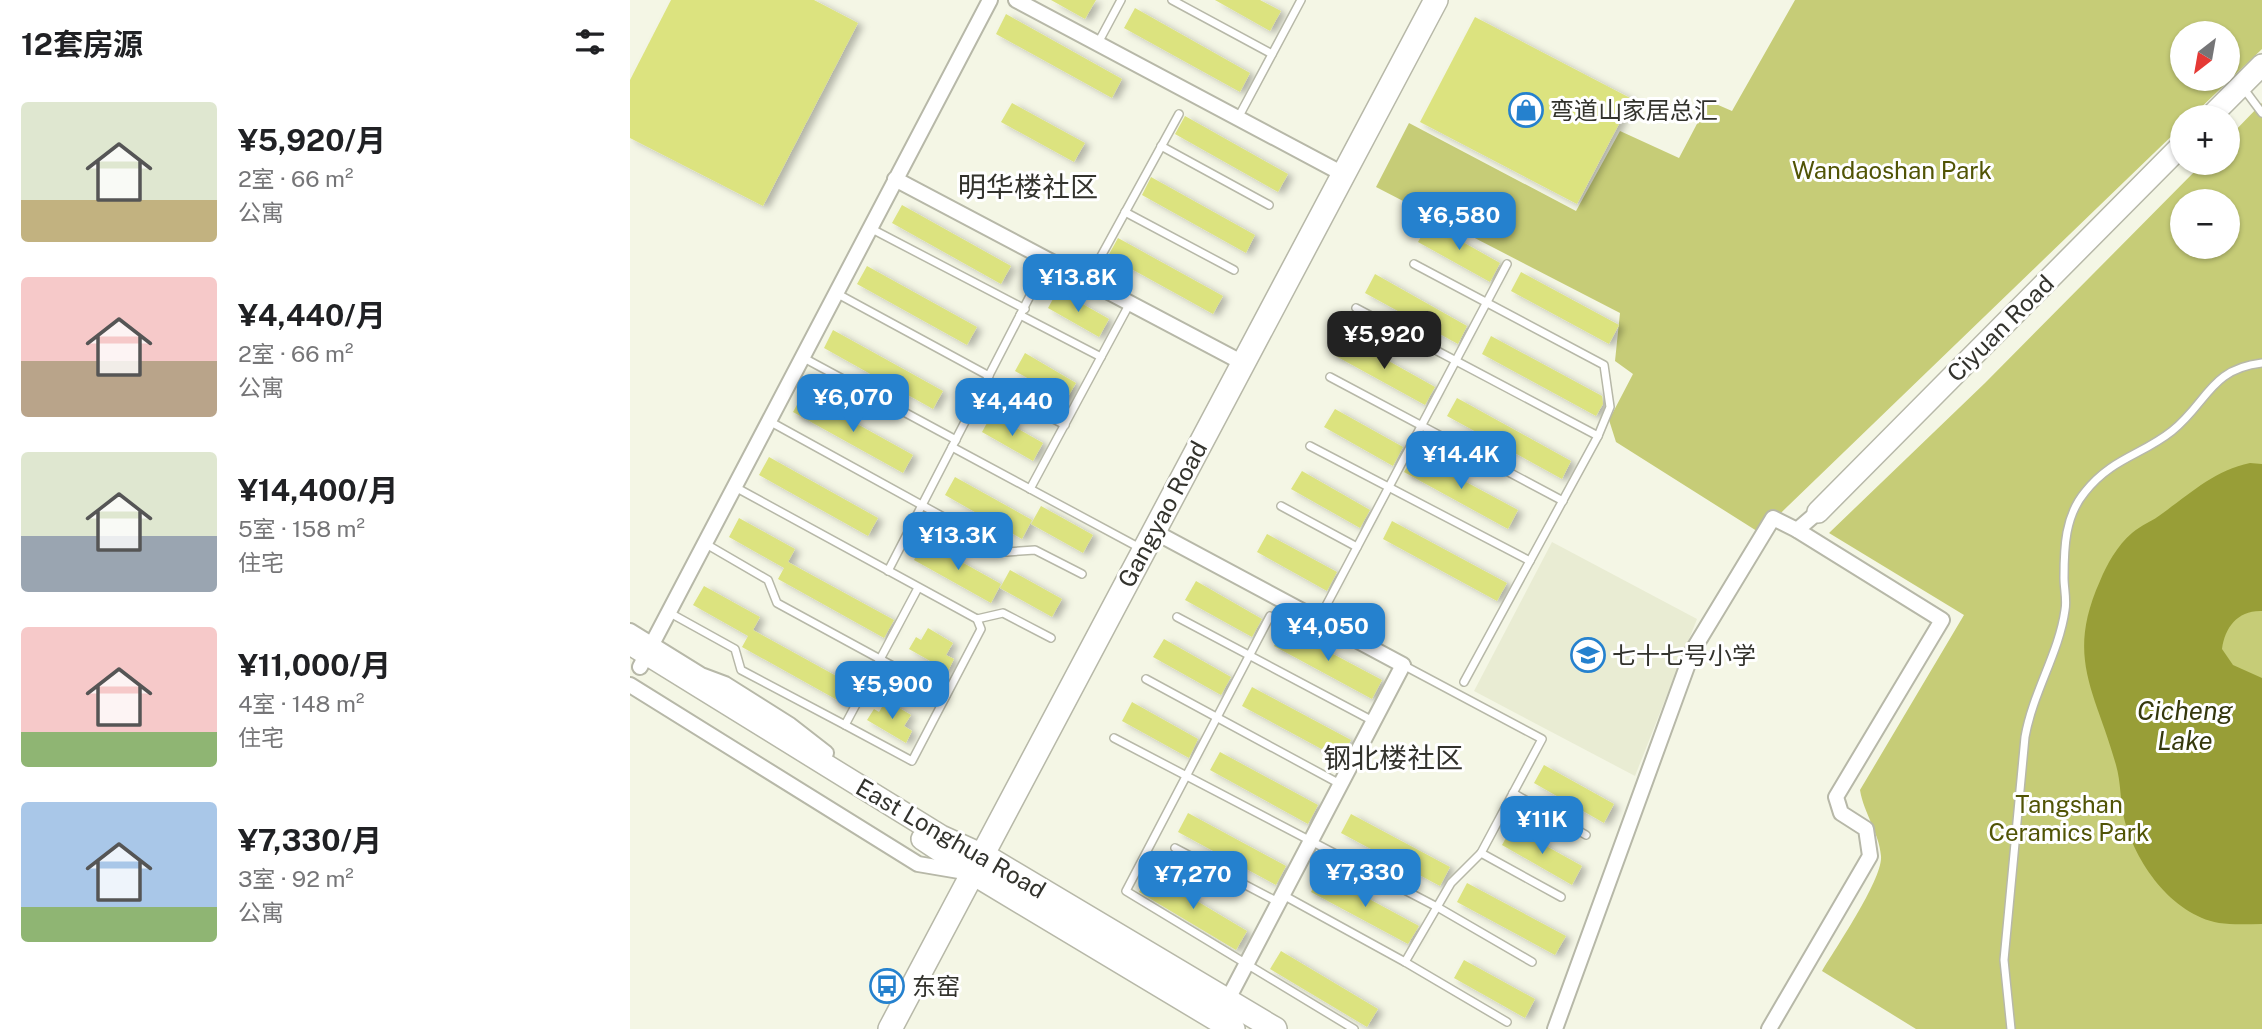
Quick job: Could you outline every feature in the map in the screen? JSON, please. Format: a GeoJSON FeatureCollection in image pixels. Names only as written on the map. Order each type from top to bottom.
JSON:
{"type":"FeatureCollection","features":[{"type":"Feature","properties":{"kind":"main road","name":"Gangyao Road"},"geometry":{"type":"LineString","coordinates":[[890,1029],[1436,0]]}},
{"type":"Feature","properties":{"kind":"main road","name":"East Longhua Road"},"geometry":{"type":"LineString","coordinates":[[978,864],[1275,1029]]}},
{"type":"Feature","properties":{"kind":"main road","name":"East Longhua Road"},"geometry":{"type":"LineString","coordinates":[[978,864],[1233,1029]]}},
{"type":"Feature","properties":{"kind":"street"},"geometry":{"type":"LineString","coordinates":[[638,660],[670,613],[990,0]]}},
{"type":"Feature","properties":{"kind":"street"},"geometry":{"type":"LineString","coordinates":[[1016,0],[1343,174]]}},
{"type":"Feature","properties":{"kind":"street"},"geometry":{"type":"LineString","coordinates":[[2222,105],[2262,65]]}},
{"type":"Feature","properties":{"kind":"street","name":"Ciyuan Road"},"geometry":{"type":"LineString","coordinates":[[1818,512],[2170,157]]}},
{"type":"Feature","properties":{"kind":"street"},"geometry":{"type":"LineString","coordinates":[[895,179],[1243,363]]}},
{"type":"Feature","properties":{"kind":"street"},"geometry":{"type":"LineString","coordinates":[[1797,530],[1818,512]]}},
{"type":"Feature","properties":{"kind":"street"},"geometry":{"type":"LineString","coordinates":[[1555,1029],[1693,650],[1773,518],[1797,530],[1942,620],[1836,797],[1841,813],[1866,829],[1870,856],[1769,1029]]}},
{"type":"Feature","properties":{"kind":"street"},"geometry":{"type":"LineString","coordinates":[[1148,541],[1319,620],[1403,665],[1227,1001]]}},
{"type":"Feature","properties":{"kind":"street"},"geometry":{"type":"LineString","coordinates":[[630,631],[638,660],[918,864],[978,864]]}},
{"type":"Feature","properties":{"kind":"street","name":"East Longhua Road"},"geometry":{"type":"LineString","coordinates":[[638,660],[941,836],[978,864]]}},
{"type":"Feature","properties":{"kind":"lane"},"geometry":{"type":"LineString","coordinates":[[1098,44],[1121,0]]}},
{"type":"Feature","properties":{"kind":"lane"},"geometry":{"type":"LineString","coordinates":[[1172,0],[1272,54]]}},
{"type":"Feature","properties":{"kind":"lane"},"geometry":{"type":"LineString","coordinates":[[1238,118],[1301,0]]}},
{"type":"Feature","properties":{"kind":"lane"},"geometry":{"type":"LineString","coordinates":[[2241,86],[2262,113]]}},
{"type":"Feature","properties":{"kind":"lane"},"geometry":{"type":"LineString","coordinates":[[1088,281],[1179,114]]}},
{"type":"Feature","properties":{"kind":"lane"},"geometry":{"type":"LineString","coordinates":[[1161,146],[1269,205]]}},
{"type":"Feature","properties":{"kind":"lane"},"geometry":{"type":"LineString","coordinates":[[1125,212],[1234,270]]}},
{"type":"Feature","properties":{"kind":"lane"},"geometry":{"type":"LineString","coordinates":[[870,228],[1101,357]]}},
{"type":"Feature","properties":{"kind":"lane"},"geometry":{"type":"LineString","coordinates":[[887,571],[1049,260]]}},
{"type":"Feature","properties":{"kind":"lane"},"geometry":{"type":"LineString","coordinates":[[1414,264],[1604,365],[1610,407],[1598,436],[1464,682]]}},
{"type":"Feature","properties":{"kind":"lane"},"geometry":{"type":"LineString","coordinates":[[1319,620],[1507,264]]}},
{"type":"Feature","properties":{"kind":"lane"},"geometry":{"type":"LineString","coordinates":[[836,293],[1065,425]]}},
{"type":"Feature","properties":{"kind":"lane"},"geometry":{"type":"LineString","coordinates":[[1030,489],[1130,303]]}},
{"type":"Feature","properties":{"kind":"lane"},"geometry":{"type":"LineString","coordinates":[[1356,308],[1598,436]]}},
{"type":"Feature","properties":{"kind":"lane"},"geometry":{"type":"LineString","coordinates":[[802,357],[1030,489],[1148,541]]}},
{"type":"Feature","properties":{"kind":"lane"},"geometry":{"type":"LineString","coordinates":[[2011,1029],[2004,960],[2025,737],[2031,706],[2059,636],[2066,608],[2065,536],[2072,512],[2102,472],[2171,432],[2225,373],[2241,365],[2262,363]]}},
{"type":"Feature","properties":{"kind":"lane"},"geometry":{"type":"LineString","coordinates":[[1330,377],[1563,501]]}},
{"type":"Feature","properties":{"kind":"lane"},"geometry":{"type":"LineString","coordinates":[[769,421],[1007,552],[1035,550],[1082,574]]}},
{"type":"Feature","properties":{"kind":"lane"},"geometry":{"type":"LineString","coordinates":[[1310,446],[1530,561]]}},
{"type":"Feature","properties":{"kind":"lane"},"geometry":{"type":"LineString","coordinates":[[670,613],[735,649],[741,670],[912,761],[981,629],[977,619],[735,487]]}},
{"type":"Feature","properties":{"kind":"lane"},"geometry":{"type":"LineString","coordinates":[[1281,506],[1357,547]]}},
{"type":"Feature","properties":{"kind":"lane"},"geometry":{"type":"LineString","coordinates":[[706,544],[768,579],[777,603],[946,695]]}},
{"type":"Feature","properties":{"kind":"lane"},"geometry":{"type":"LineString","coordinates":[[845,725],[918,588]]}},
{"type":"Feature","properties":{"kind":"lane"},"geometry":{"type":"LineString","coordinates":[[977,619],[1003,613],[1051,638]]}},
{"type":"Feature","properties":{"kind":"lane"},"geometry":{"type":"LineString","coordinates":[[1270,616],[1126,891],[1354,1029]]}},
{"type":"Feature","properties":{"kind":"lane"},"geometry":{"type":"LineString","coordinates":[[1177,617],[1374,721]]}},
{"type":"Feature","properties":{"kind":"lane"},"geometry":{"type":"LineString","coordinates":[[1403,665],[1542,739],[1481,853],[1451,883],[1439,908],[1405,962]]}},
{"type":"Feature","properties":{"kind":"lane"},"geometry":{"type":"LineString","coordinates":[[1146,679],[1340,784]]}},
{"type":"Feature","properties":{"kind":"lane"},"geometry":{"type":"LineString","coordinates":[[1114,738],[1439,908],[1532,962]]}},
{"type":"Feature","properties":{"kind":"lane"},"geometry":{"type":"LineString","coordinates":[[1513,793],[1586,835]]}},
{"type":"Feature","properties":{"kind":"lane"},"geometry":{"type":"LineString","coordinates":[[1175,848],[1405,962],[1507,1022]]}},
{"type":"Feature","properties":{"kind":"lane"},"geometry":{"type":"LineString","coordinates":[[1481,853],[1561,897]]}},
{"type":"Feature","properties":{"kind":"shaded area","name":"七十七号小学"},"geometry":{"type":"Polygon","coordinates":[[[1552,542],[1697,619],[1635,776],[1474,691],[1552,542]]]}},
{"type":"Feature","properties":{"kind":"green space","name":"Wandaoshan Park"},"geometry":{"type":"Polygon","coordinates":[[[1795,0],[2262,0],[2262,49],[2240,70],[2240,21],[2170,21],[2170,91],[2218,91],[2204,105],[2170,105],[2170,138],[1760,533],[1616,442],[1609,420],[1633,374],[1615,361],[1620,313],[1376,187],[1409,123],[1576,211],[1620,131],[1679,158],[1709,101],[1732,111],[1795,0]]]}},
{"type":"Feature","properties":{"kind":"green space","name":"Tangshan Ceramics Park"},"geometry":{"type":"Polygon","coordinates":[[[2262,103],[2262,1029],[1916,1029],[1822,971],[1867,897],[1880,867],[1880,847],[1860,790],[1964,615],[1829,533],[1985,383],[2170,196],[2170,259],[2240,259],[2240,189],[2177,189],[2191,175],[2240,175],[2240,126],[2262,103]]]}},
{"type":"Feature","properties":{"kind":"water","name":"Cicheng Lake"},"geometry":{"type":"Polygon","coordinates":[[[2250,463],[2262,464],[2262,611],[2246,613],[2234,621],[2226,634],[2222,649],[2233,665],[2262,678],[2262,924],[2230,924],[2202,918],[2185,909],[2158,884],[2137,852],[2124,818],[2116,765],[2087,675],[2084,654],[2090,608],[2113,556],[2127,538],[2214,477],[2250,463]]]}},
{"type":"Feature","properties":{"kind":"building"},"geometry":{"type":"Polygon","coordinates":[[[671,0],[814,0],[858,23],[763,206],[630,138],[630,80],[671,0]]]}},
{"type":"Feature","properties":{"kind":"building"},"geometry":{"type":"Polygon","coordinates":[[[1051,0],[1096,0],[1085,19],[1051,0]]]}},
{"type":"Feature","properties":{"kind":"building"},"geometry":{"type":"Polygon","coordinates":[[[1215,0],[1260,0],[1281,11],[1270,31],[1215,0]]]}},
{"type":"Feature","properties":{"kind":"building"},"geometry":{"type":"Polygon","coordinates":[[[1135,8],[1250,73],[1240,92],[1124,28],[1135,8]]]}},
{"type":"Feature","properties":{"kind":"building"},"geometry":{"type":"Polygon","coordinates":[[[1006,14],[1122,79],[1112,98],[996,34],[1006,14]]]}},
{"type":"Feature","properties":{"kind":"building","name":"弯道山家居总汇"},"geometry":{"type":"Polygon","coordinates":[[[1475,17],[1632,99],[1577,204],[1420,122],[1475,17]]]}},
{"type":"Feature","properties":{"kind":"building"},"geometry":{"type":"Polygon","coordinates":[[[1012,103],[1085,143],[1074,162],[1001,122],[1012,103]]]}},
{"type":"Feature","properties":{"kind":"building"},"geometry":{"type":"Polygon","coordinates":[[[1185,116],[1288,174],[1278,192],[1175,134],[1185,116]]]}},
{"type":"Feature","properties":{"kind":"building"},"geometry":{"type":"Polygon","coordinates":[[[1151,177],[1255,235],[1246,253],[1142,195],[1151,177]]]}},
{"type":"Feature","properties":{"kind":"building"},"geometry":{"type":"Polygon","coordinates":[[[902,205],[1011,266],[1001,284],[892,223],[902,205]]]}},
{"type":"Feature","properties":{"kind":"building"},"geometry":{"type":"Polygon","coordinates":[[[1429,223],[1500,263],[1490,282],[1418,242],[1429,223]]]}},
{"type":"Feature","properties":{"kind":"building"},"geometry":{"type":"Polygon","coordinates":[[[1118,238],[1223,296],[1213,314],[1108,256],[1118,238]]]}},
{"type":"Feature","properties":{"kind":"building"},"geometry":{"type":"Polygon","coordinates":[[[867,266],[977,327],[967,345],[857,284],[867,266]]]}},
{"type":"Feature","properties":{"kind":"building"},"geometry":{"type":"Polygon","coordinates":[[[1521,272],[1619,325],[1609,344],[1511,291],[1521,272]]]}},
{"type":"Feature","properties":{"kind":"building"},"geometry":{"type":"Polygon","coordinates":[[[1375,274],[1467,326],[1458,344],[1365,293],[1375,274]]]}},
{"type":"Feature","properties":{"kind":"building"},"geometry":{"type":"Polygon","coordinates":[[[1058,290],[1109,319],[1099,337],[1048,308],[1058,290]]]}},
{"type":"Feature","properties":{"kind":"building"},"geometry":{"type":"Polygon","coordinates":[[[833,330],[943,391],[933,409],[824,348],[833,330]]]}},
{"type":"Feature","properties":{"kind":"building"},"geometry":{"type":"Polygon","coordinates":[[[1344,336],[1435,387],[1425,405],[1334,355],[1344,336]]]}},
{"type":"Feature","properties":{"kind":"building"},"geometry":{"type":"Polygon","coordinates":[[[1491,336],[1602,396],[1603,404],[1596,416],[1482,354],[1491,336]]]}},
{"type":"Feature","properties":{"kind":"building"},"geometry":{"type":"Polygon","coordinates":[[[1025,353],[1076,383],[1066,400],[1015,371],[1025,353]]]}},
{"type":"Feature","properties":{"kind":"building"},"geometry":{"type":"Polygon","coordinates":[[[803,394],[913,455],[903,473],[793,412],[803,394]]]}},
{"type":"Feature","properties":{"kind":"building"},"geometry":{"type":"Polygon","coordinates":[[[1457,398],[1571,461],[1562,479],[1447,416],[1457,398]]]}},
{"type":"Feature","properties":{"kind":"building"},"geometry":{"type":"Polygon","coordinates":[[[1335,409],[1403,447],[1393,466],[1324,427],[1335,409]]]}},
{"type":"Feature","properties":{"kind":"building"},"geometry":{"type":"Polygon","coordinates":[[[992,414],[1043,443],[1033,461],[982,432],[992,414]]]}},
{"type":"Feature","properties":{"kind":"building"},"geometry":{"type":"Polygon","coordinates":[[[1414,454],[1518,510],[1508,529],[1404,472],[1414,454]]]}},
{"type":"Feature","properties":{"kind":"building"},"geometry":{"type":"Polygon","coordinates":[[[769,457],[878,518],[868,536],[759,475],[769,457]]]}},
{"type":"Feature","properties":{"kind":"building"},"geometry":{"type":"Polygon","coordinates":[[[1302,471],[1370,510],[1360,528],[1291,489],[1302,471]]]}},
{"type":"Feature","properties":{"kind":"building"},"geometry":{"type":"Polygon","coordinates":[[[955,477],[1032,520],[1022,539],[945,495],[955,477]]]}},
{"type":"Feature","properties":{"kind":"building"},"geometry":{"type":"Polygon","coordinates":[[[1041,506],[1093,535],[1083,553],[1031,524],[1041,506]]]}},
{"type":"Feature","properties":{"kind":"building"},"geometry":{"type":"Polygon","coordinates":[[[739,518],[795,549],[788,562],[894,620],[884,638],[778,579],[784,568],[729,537],[739,518]]]}},
{"type":"Feature","properties":{"kind":"building"},"geometry":{"type":"Polygon","coordinates":[[[1392,521],[1507,583],[1497,601],[1383,539],[1392,521]]]}},
{"type":"Feature","properties":{"kind":"building"},"geometry":{"type":"Polygon","coordinates":[[[1267,534],[1337,572],[1327,591],[1257,552],[1267,534]]]}},
{"type":"Feature","properties":{"kind":"building"},"geometry":{"type":"Polygon","coordinates":[[[924,541],[1001,584],[991,603],[914,560],[924,541]]]}},
{"type":"Feature","properties":{"kind":"building"},"geometry":{"type":"Polygon","coordinates":[[[1010,570],[1062,599],[1052,617],[1000,588],[1010,570]]]}},
{"type":"Feature","properties":{"kind":"building"},"geometry":{"type":"Polygon","coordinates":[[[1196,581],[1262,619],[1252,637],[1185,600],[1196,581]]]}},
{"type":"Feature","properties":{"kind":"building"},"geometry":{"type":"Polygon","coordinates":[[[704,586],[760,617],[753,630],[858,688],[848,706],[742,647],[748,636],[693,605],[704,586]]]}},
{"type":"Feature","properties":{"kind":"building"},"geometry":{"type":"Polygon","coordinates":[[[928,628],[953,643],[946,655],[954,659],[948,671],[909,649],[916,637],[921,640],[928,628]]]}},
{"type":"Feature","properties":{"kind":"building"},"geometry":{"type":"Polygon","coordinates":[[[1284,628],[1382,680],[1372,699],[1274,646],[1284,628]]]}},
{"type":"Feature","properties":{"kind":"building"},"geometry":{"type":"Polygon","coordinates":[[[1164,639],[1231,677],[1221,695],[1153,657],[1164,639]]]}},
{"type":"Feature","properties":{"kind":"building"},"geometry":{"type":"Polygon","coordinates":[[[1252,687],[1351,740],[1340,759],[1242,706],[1252,687]]]}},
{"type":"Feature","properties":{"kind":"building"},"geometry":{"type":"Polygon","coordinates":[[[886,700],[911,715],[904,726],[912,731],[906,743],[867,720],[874,709],[879,712],[886,700]]]}},
{"type":"Feature","properties":{"kind":"building"},"geometry":{"type":"Polygon","coordinates":[[[1132,702],[1198,739],[1189,758],[1122,721],[1132,702]]]}},
{"type":"Feature","properties":{"kind":"building"},"geometry":{"type":"Polygon","coordinates":[[[1220,752],[1318,805],[1308,824],[1210,770],[1220,752]]]}},
{"type":"Feature","properties":{"kind":"building"},"geometry":{"type":"Polygon","coordinates":[[[1544,765],[1614,804],[1604,823],[1534,783],[1544,765]]]}},
{"type":"Feature","properties":{"kind":"building"},"geometry":{"type":"Polygon","coordinates":[[[1188,813],[1286,866],[1276,885],[1178,832],[1188,813]]]}},
{"type":"Feature","properties":{"kind":"building"},"geometry":{"type":"Polygon","coordinates":[[[1351,814],[1450,867],[1440,886],[1341,833],[1351,814]]]}},
{"type":"Feature","properties":{"kind":"building"},"geometry":{"type":"Polygon","coordinates":[[[1512,827],[1582,866],[1572,885],[1502,845],[1512,827]]]}},
{"type":"Feature","properties":{"kind":"building"},"geometry":{"type":"Polygon","coordinates":[[[1150,873],[1247,931],[1236,950],[1139,892],[1150,873]]]}},
{"type":"Feature","properties":{"kind":"building"},"geometry":{"type":"Polygon","coordinates":[[[1321,873],[1419,926],[1408,944],[1311,892],[1321,873]]]}},
{"type":"Feature","properties":{"kind":"building"},"geometry":{"type":"Polygon","coordinates":[[[1467,883],[1566,936],[1555,955],[1457,902],[1467,883]]]}},
{"type":"Feature","properties":{"kind":"building"},"geometry":{"type":"Polygon","coordinates":[[[1281,951],[1378,1009],[1367,1027],[1270,969],[1281,951]]]}},
{"type":"Feature","properties":{"kind":"building"},"geometry":{"type":"Polygon","coordinates":[[[1464,960],[1535,999],[1525,1018],[1454,978],[1464,960]]]}},
{"type":"Feature","properties":{"kind":"place","name":"弯道山家居总汇"},"geometry":{"type":"Point","coordinates":[1526,110]}},
{"type":"Feature","properties":{"kind":"place","name":"七十七号小学"},"geometry":{"type":"Point","coordinates":[1588,655]}},
{"type":"Feature","properties":{"kind":"place","name":"东窑"},"geometry":{"type":"Point","coordinates":[887,986]}},
{"type":"Feature","properties":{"kind":"district","name":"明华楼社区"},"geometry":{"type":"Point","coordinates":[1028,186]}},
{"type":"Feature","properties":{"kind":"district","name":"钢北楼社区"},"geometry":{"type":"Point","coordinates":[1393,757]}}]}
